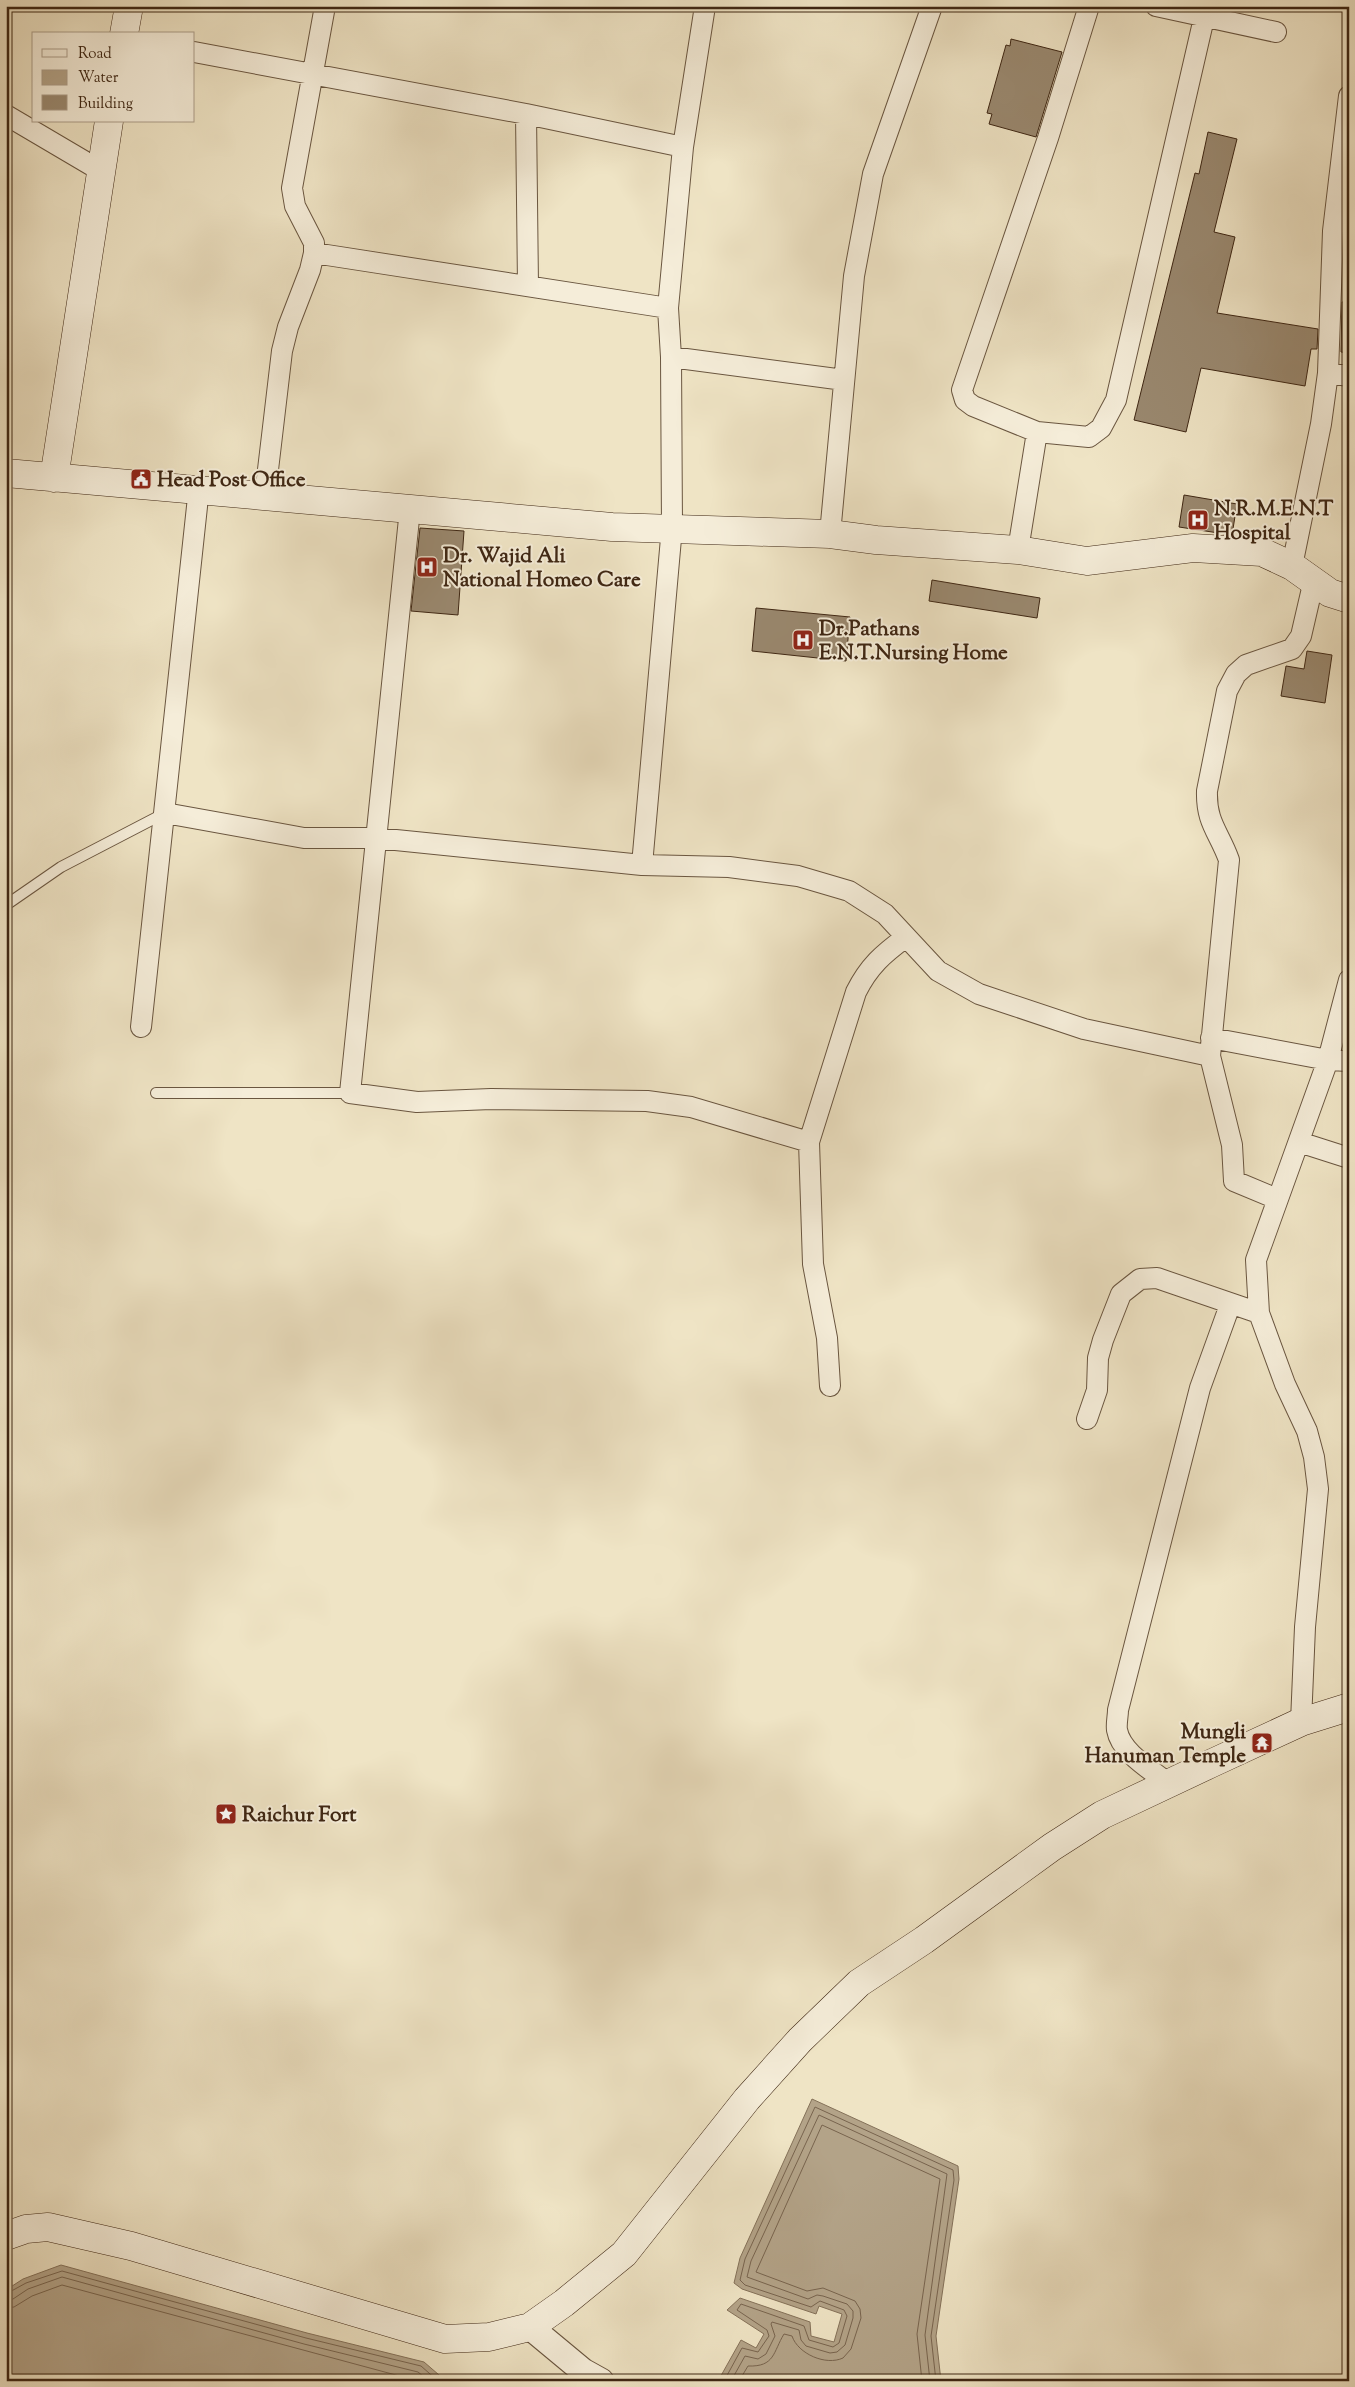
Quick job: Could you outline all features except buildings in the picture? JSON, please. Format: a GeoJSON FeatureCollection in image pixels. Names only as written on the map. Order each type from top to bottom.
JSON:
{"type":"FeatureCollection","features":[{"type":"Feature","properties":{"kind":"main road"},"geometry":{"type":"LineString","coordinates":[[124,32],[130,6]]}},
{"type":"Feature","properties":{"kind":"main road"},"geometry":{"type":"LineString","coordinates":[[54,478],[109,122]]}},
{"type":"Feature","properties":{"kind":"main road"},"geometry":{"type":"LineString","coordinates":[[6,473],[199,488],[612,527],[672,527],[830,534],[876,540],[1018,550],[1088,561],[1193,548],[1262,552],[1303,573],[1330,594],[1349,599]]}},
{"type":"Feature","properties":{"kind":"main road"},"geometry":{"type":"LineString","coordinates":[[6,2236],[26,2229],[48,2227],[131,2246],[445,2339],[488,2337],[530,2328],[624,2254],[754,2092],[800,2040],[859,1983],[924,1940],[1052,1847],[1102,1815],[1301,1722],[1349,1707]]}},
{"type":"Feature","properties":{"kind":"street"},"geometry":{"type":"LineString","coordinates":[[265,494],[282,350],[288,327],[310,270],[314,253],[314,243],[295,206],[292,188],[325,6]]}},
{"type":"Feature","properties":{"kind":"street"},"geometry":{"type":"LineString","coordinates":[[642,865],[672,527],[672,357],[668,308],[682,147],[705,6]]}},
{"type":"Feature","properties":{"kind":"street"},"geometry":{"type":"LineString","coordinates":[[830,534],[854,276],[874,174],[932,6]]}},
{"type":"Feature","properties":{"kind":"street"},"geometry":{"type":"LineString","coordinates":[[1089,6],[1048,138],[962,390],[964,400],[973,406],[1037,432],[1089,437],[1101,428],[1116,400],[1204,18]]}},
{"type":"Feature","properties":{"kind":"street"},"geometry":{"type":"LineString","coordinates":[[1156,6],[1204,18],[1276,32]]}},
{"type":"Feature","properties":{"kind":"street"},"geometry":{"type":"LineString","coordinates":[[195,52],[526,114],[682,147]]}},
{"type":"Feature","properties":{"kind":"street"},"geometry":{"type":"LineString","coordinates":[[1277,1199],[1234,1181],[1232,1146],[1210,1047],[1229,860],[1222,840],[1209,820],[1207,791],[1227,692],[1236,674],[1246,665],[1292,649],[1301,636],[1303,573],[1328,373],[1333,231],[1349,96]]}},
{"type":"Feature","properties":{"kind":"street"},"geometry":{"type":"LineString","coordinates":[[526,114],[528,286]]}},
{"type":"Feature","properties":{"kind":"street"},"geometry":{"type":"LineString","coordinates":[[6,115],[101,171]]}},
{"type":"Feature","properties":{"kind":"street"},"geometry":{"type":"LineString","coordinates":[[314,253],[668,308]]}},
{"type":"Feature","properties":{"kind":"street"},"geometry":{"type":"LineString","coordinates":[[672,357],[844,380]]}},
{"type":"Feature","properties":{"kind":"street"},"geometry":{"type":"LineString","coordinates":[[1328,373],[1349,376]]}},
{"type":"Feature","properties":{"kind":"street"},"geometry":{"type":"LineString","coordinates":[[1018,550],[1037,432]]}},
{"type":"Feature","properties":{"kind":"street"},"geometry":{"type":"LineString","coordinates":[[140,1027],[166,814],[199,488]]}},
{"type":"Feature","properties":{"kind":"street"},"geometry":{"type":"LineString","coordinates":[[410,509],[350,1093],[417,1102],[491,1099],[647,1101],[691,1107],[809,1142]]}},
{"type":"Feature","properties":{"kind":"street"},"geometry":{"type":"LineString","coordinates":[[166,814],[304,838],[376,838],[642,865],[729,868],[798,876],[848,891],[885,914],[938,971],[979,994],[1084,1029],[1210,1047],[1349,1061]]}},
{"type":"Feature","properties":{"kind":"street"},"geometry":{"type":"LineString","coordinates":[[830,1386],[827,1338],[813,1264],[809,1142],[856,992],[865,974],[877,959],[906,937]]}},
{"type":"Feature","properties":{"kind":"street"},"geometry":{"type":"LineString","coordinates":[[1301,1722],[1305,1627],[1317,1481],[1314,1457],[1307,1431],[1285,1384],[1259,1313],[1256,1260],[1328,1060],[1349,980]]}},
{"type":"Feature","properties":{"kind":"street"},"geometry":{"type":"LineString","coordinates":[[1299,1142],[1349,1158]]}},
{"type":"Feature","properties":{"kind":"street"},"geometry":{"type":"LineString","coordinates":[[1087,1419],[1097,1390],[1098,1358],[1102,1340],[1121,1294],[1130,1284],[1140,1279],[1157,1278],[1230,1305],[1259,1313]]}},
{"type":"Feature","properties":{"kind":"street"},"geometry":{"type":"LineString","coordinates":[[1169,1784],[1130,1752],[1120,1740],[1117,1729],[1118,1710],[1200,1388],[1230,1305]]}},
{"type":"Feature","properties":{"kind":"street"},"geometry":{"type":"LineString","coordinates":[[530,2328],[583,2371],[601,2381]]}},
{"type":"Feature","properties":{"kind":"lane"},"geometry":{"type":"LineString","coordinates":[[6,905],[61,867],[166,814]]}},
{"type":"Feature","properties":{"kind":"lane"},"geometry":{"type":"LineString","coordinates":[[156,1092],[350,1093]]}},
{"type":"Feature","properties":{"kind":"water"},"geometry":{"type":"Polygon","coordinates":[[[812,2099],[958,2166],[959,2179],[936,2336],[941,2381],[718,2381],[741,2340],[756,2348],[764,2334],[727,2310],[740,2298],[810,2322],[811,2336],[834,2342],[842,2314],[819,2306],[816,2314],[742,2289],[734,2283],[740,2258],[812,2099]]]}},
{"type":"Feature","properties":{"kind":"water"},"geometry":{"type":"Polygon","coordinates":[[[61,2265],[307,2333],[424,2362],[446,2381],[6,2381],[6,2290],[23,2279],[61,2265]]]}},
{"type":"Feature","properties":{"kind":"place","name":"Head Post Office"},"geometry":{"type":"Point","coordinates":[141,479]}},
{"type":"Feature","properties":{"kind":"place","name":"N.R.M.E.N.T Hospital"},"geometry":{"type":"Point","coordinates":[1198,520]}},
{"type":"Feature","properties":{"kind":"place","name":"Dr. Wajid Ali National Homeo Care"},"geometry":{"type":"Point","coordinates":[427,567]}},
{"type":"Feature","properties":{"kind":"place","name":"Dr.Pathans E.N.T.Nursing Home"},"geometry":{"type":"Point","coordinates":[803,640]}},
{"type":"Feature","properties":{"kind":"place","name":"Mungli Hanuman Temple"},"geometry":{"type":"Point","coordinates":[1262,1743]}},
{"type":"Feature","properties":{"kind":"place","name":"Raichur Fort"},"geometry":{"type":"Point","coordinates":[226,1814]}}]}
